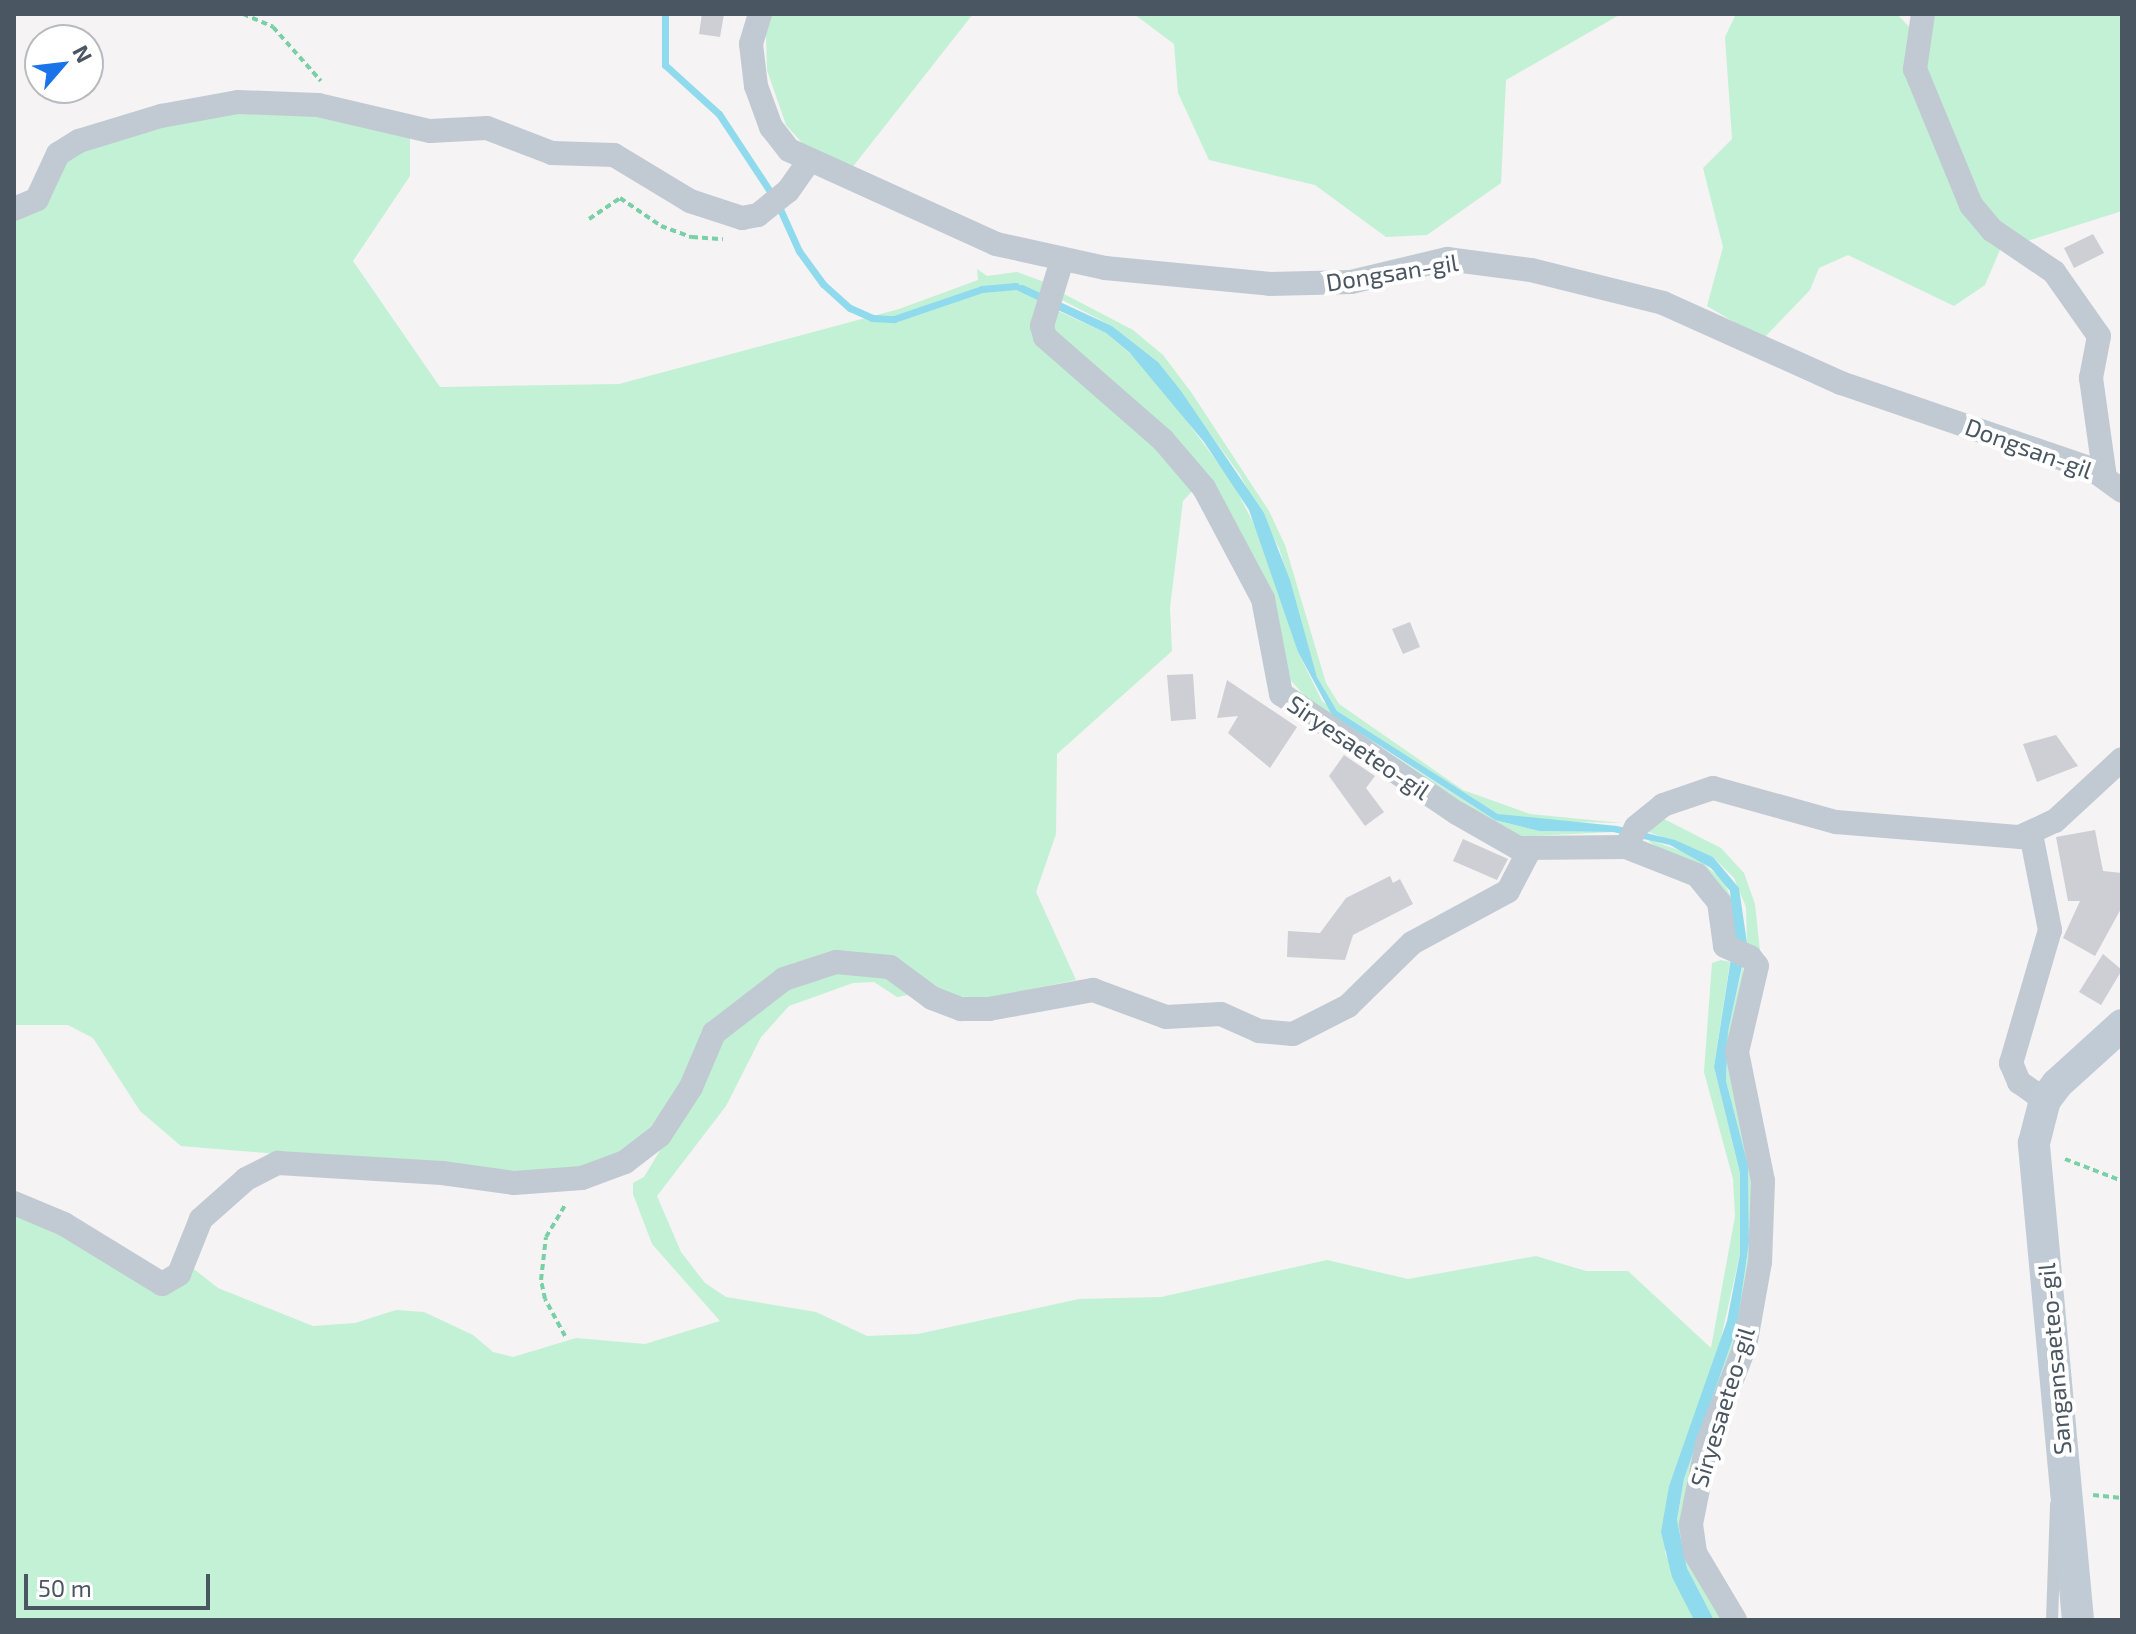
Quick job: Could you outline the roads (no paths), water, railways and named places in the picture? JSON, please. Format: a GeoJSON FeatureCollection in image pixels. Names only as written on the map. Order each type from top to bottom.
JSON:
{"type":"FeatureCollection","features":[{"type":"Feature","properties":{"kind":"street","name":"Dongsan-gil"},"geometry":{"type":"LineString","coordinates":[[760,14],[752,64],[763,108],[780,139],[808,162],[996,244],[1062,260],[1270,284],[1351,282],[1447,259],[1531,270],[1663,303],[1841,383],[2114,484]]}},
{"type":"Feature","properties":{"kind":"street"},"geometry":{"type":"LineString","coordinates":[[1923,14],[1915,69],[1971,205],[1992,230],[2054,272],[2099,336],[2091,378],[2114,484]]}},
{"type":"Feature","properties":{"kind":"street"},"geometry":{"type":"LineString","coordinates":[[14,209],[37,199],[53,162],[65,148],[124,125],[238,102],[338,109],[415,130],[502,130],[552,153],[614,155],[690,201],[750,219],[788,191],[808,162]]}},
{"type":"Feature","properties":{"kind":"street","name":"Siryesaeteo-gil"},"geometry":{"type":"LineString","coordinates":[[1062,260],[1043,332],[1052,345],[1163,440],[1204,488],[1263,599],[1281,694],[1466,819],[1529,851],[1631,837],[1708,883],[1719,902],[1723,942],[1738,952],[1758,973],[1743,1016],[1737,1061],[1763,1181],[1763,1228],[1745,1346],[1707,1444],[1691,1524],[1695,1553],[1735,1620]]}},
{"type":"Feature","properties":{"kind":"street"},"geometry":{"type":"LineString","coordinates":[[1631,837],[1663,805],[1713,788],[1836,822],[2031,834],[2071,809],[2122,759]]}},
{"type":"Feature","properties":{"kind":"street"},"geometry":{"type":"LineString","coordinates":[[2031,834],[2050,930],[2011,1063],[2019,1082],[2045,1100]]}},
{"type":"Feature","properties":{"kind":"street"},"geometry":{"type":"LineString","coordinates":[[14,1203],[64,1224],[162,1284],[179,1274],[201,1219],[246,1179],[278,1163],[541,1185],[582,1178],[625,1162],[660,1135],[691,1087],[714,1033],[777,983],[836,962],[890,967],[932,998],[961,1009],[989,1009],[1093,990],[1166,1017],[1221,1014],[1259,1031],[1293,1034],[1348,1006],[1412,943],[1508,891],[1529,851]]}},
{"type":"Feature","properties":{"kind":"street","name":"Sangansaeteo-gil"},"geometry":{"type":"LineString","coordinates":[[2078,1620],[2035,1156],[2045,1100],[2073,1066],[2122,1025]]}},
{"type":"Feature","properties":{"kind":"lane"},"geometry":{"type":"LineString","coordinates":[[2052,1620],[2053,1512],[2067,1494]]}},
{"type":"Feature","properties":{"kind":"water"},"geometry":{"type":"Polygon","coordinates":[[[1023,285],[1112,326],[1158,362],[1181,391],[1264,513],[1290,580],[1317,677],[1337,711],[1498,814],[1617,826],[1675,840],[1713,857],[1739,888],[1747,943],[1728,1032],[1726,1081],[1748,1165],[1749,1242],[1737,1327],[1684,1479],[1677,1520],[1687,1568],[1714,1620],[1694,1620],[1672,1577],[1661,1532],[1669,1486],[1727,1321],[1740,1254],[1740,1173],[1714,1067],[1734,939],[1730,891],[1711,868],[1670,845],[1613,832],[1539,831],[1495,820],[1332,715],[1298,652],[1249,510],[1204,442],[1130,353],[1106,333],[1008,286],[1023,285]]]}},
{"type":"Feature","properties":{"kind":"waterway"},"geometry":{"type":"LineString","coordinates":[[665,14],[665,65],[719,114],[771,193]]}},
{"type":"Feature","properties":{"kind":"waterway"},"geometry":{"type":"LineString","coordinates":[[780,209],[799,251],[823,284],[850,308],[872,318],[894,319],[982,289],[1016,286]]}}]}
